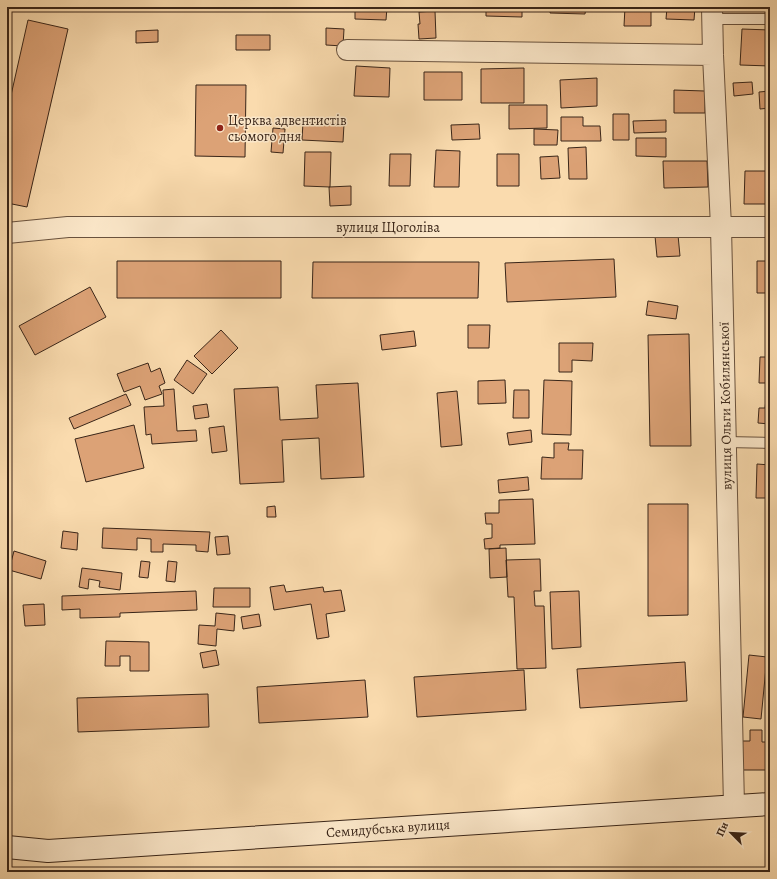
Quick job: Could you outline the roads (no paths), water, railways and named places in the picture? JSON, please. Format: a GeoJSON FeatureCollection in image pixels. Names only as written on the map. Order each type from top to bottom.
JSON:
{"type":"FeatureCollection","features":[{"type":"Feature","properties":{"kind":"street","name":"вулиця Ольги Кобилянської"},"geometry":{"type":"LineString","coordinates":[[712,13],[726,442],[734,806]]}},
{"type":"Feature","properties":{"kind":"street"},"geometry":{"type":"LineString","coordinates":[[347,50],[713,55]]}},
{"type":"Feature","properties":{"kind":"street","name":"вулиця Щоголіва"},"geometry":{"type":"LineString","coordinates":[[7,233],[68,227],[770,227]]}},
{"type":"Feature","properties":{"kind":"street","name":"Семидубська вулиця"},"geometry":{"type":"LineString","coordinates":[[7,847],[48,851],[770,804]]}},
{"type":"Feature","properties":{"kind":"lane"},"geometry":{"type":"LineString","coordinates":[[712,13],[770,19]]}},
{"type":"Feature","properties":{"kind":"lane"},"geometry":{"type":"LineString","coordinates":[[726,442],[770,443]]}},
{"type":"Feature","properties":{"kind":"place","name":"Церква адвентистів сьомого дня"},"geometry":{"type":"Point","coordinates":[220,128]}}]}
